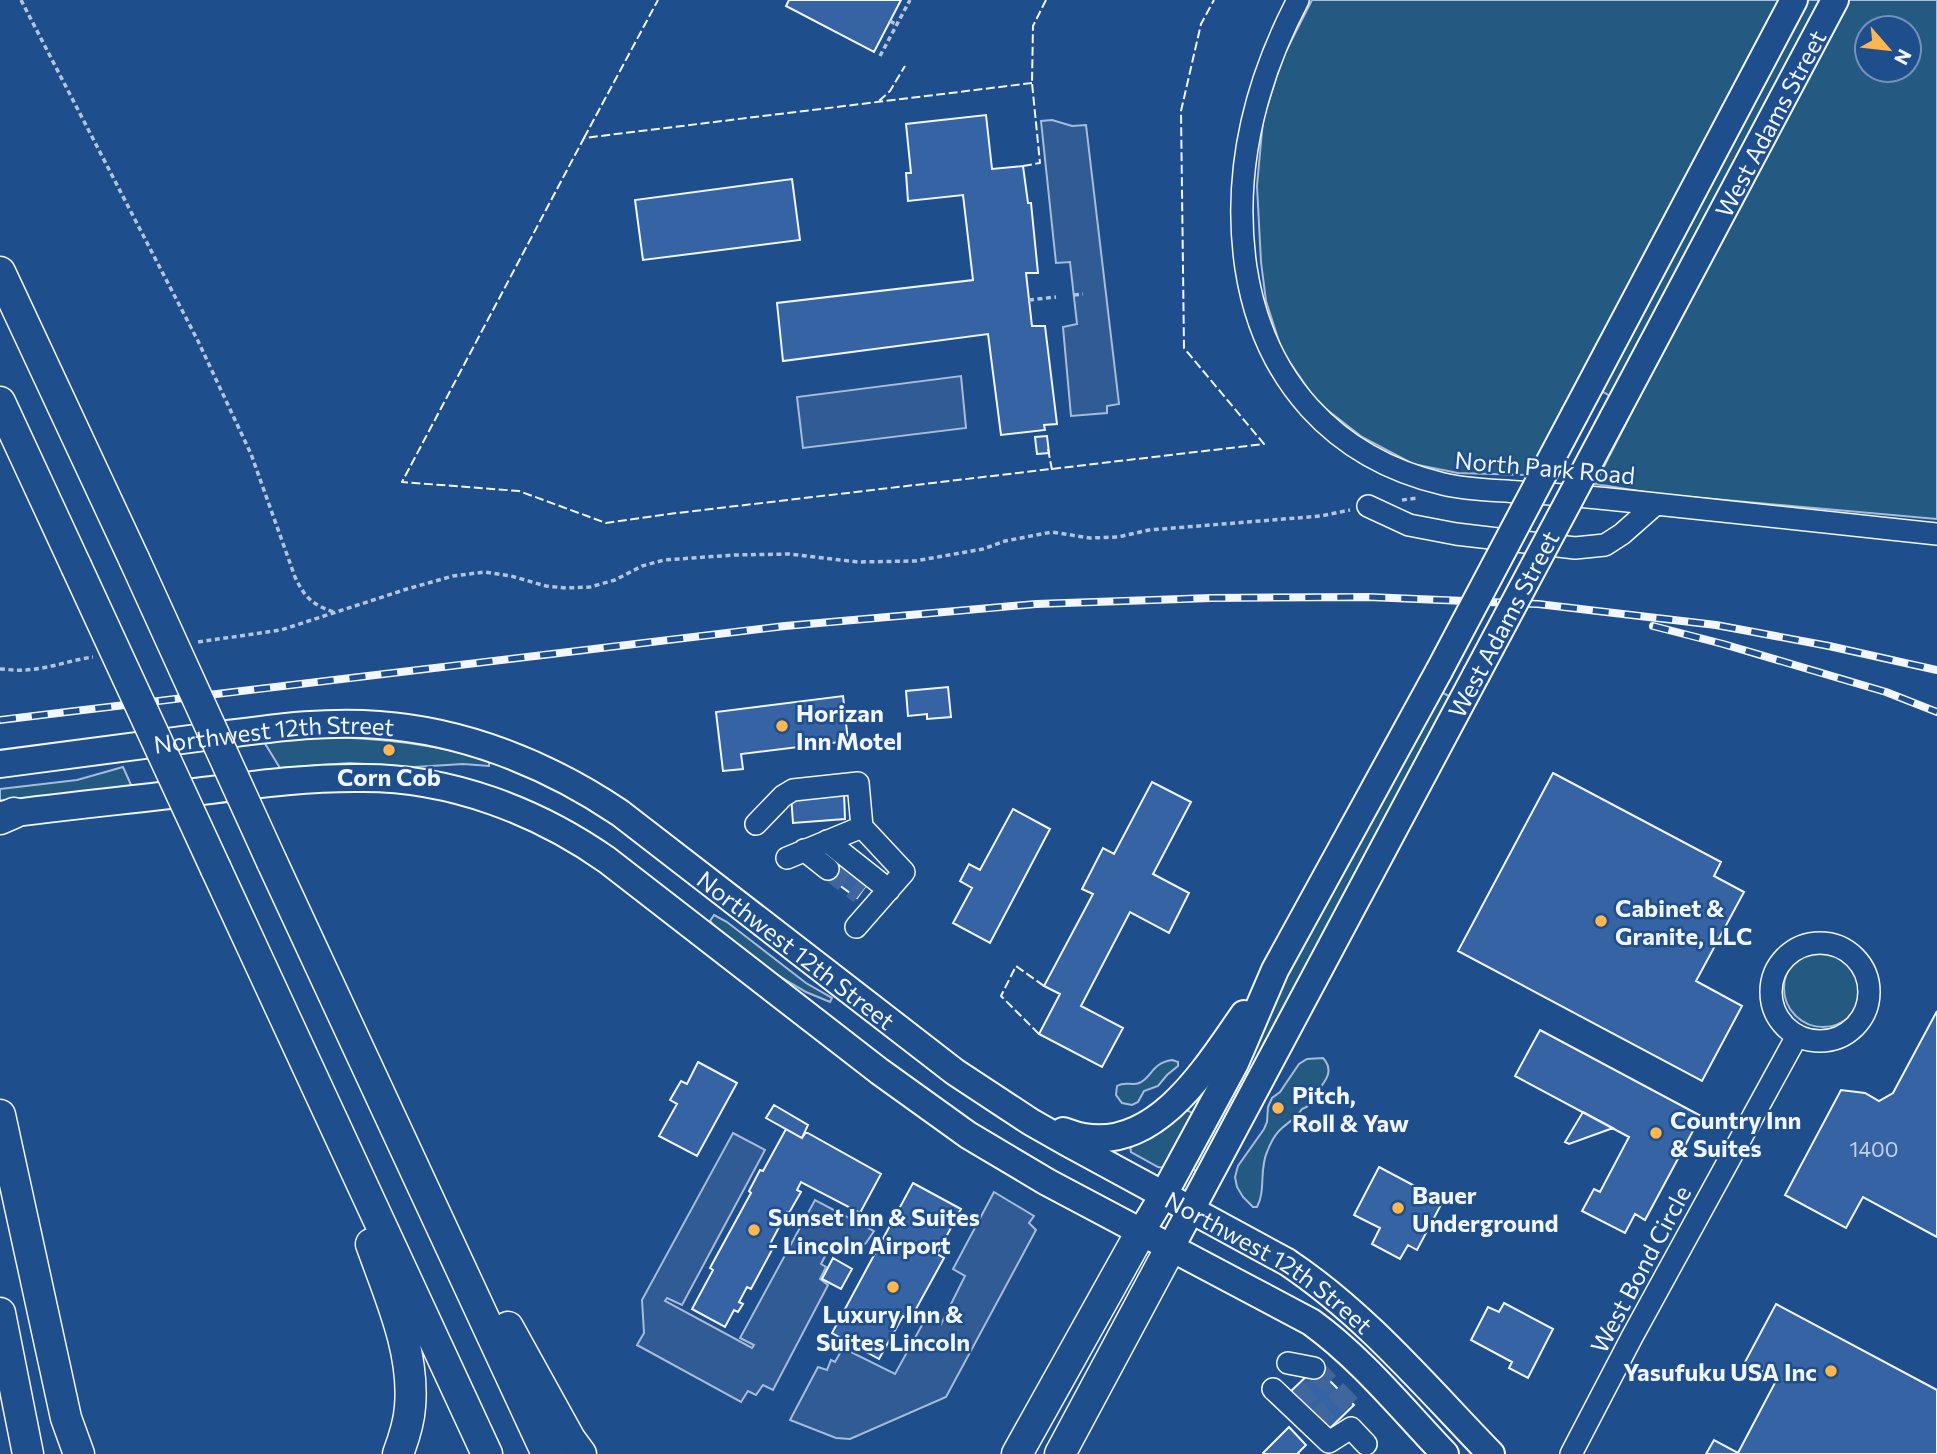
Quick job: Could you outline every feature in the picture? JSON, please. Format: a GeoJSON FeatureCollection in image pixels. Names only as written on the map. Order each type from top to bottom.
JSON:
{"type":"FeatureCollection","features":[{"type":"Feature","properties":{"kind":"highway"},"geometry":{"type":"LineString","coordinates":[[0,272],[547,1454]]}},
{"type":"Feature","properties":{"kind":"highway"},"geometry":{"type":"LineString","coordinates":[[0,402],[487,1454]]}},
{"type":"Feature","properties":{"kind":"highway"},"geometry":{"type":"LineString","coordinates":[[319,1091],[404,1343],[411,1387],[410,1408],[407,1429],[398,1454]]}},
{"type":"Feature","properties":{"kind":"highway"},"geometry":{"type":"LineString","coordinates":[[0,1115],[66,1418],[79,1454]]}},
{"type":"Feature","properties":{"kind":"highway"},"geometry":{"type":"LineString","coordinates":[[391,1117],[570,1439],[581,1454]]}},
{"type":"Feature","properties":{"kind":"highway"},"geometry":{"type":"LineString","coordinates":[[1017,1454],[1141,1232]]}},
{"type":"Feature","properties":{"kind":"highway"},"geometry":{"type":"LineString","coordinates":[[1060,1454],[1171,1247]]}},
{"type":"Feature","properties":{"kind":"highway"},"geometry":{"type":"LineString","coordinates":[[0,1313],[28,1454]]}},
{"type":"Feature","properties":{"kind":"main road","name":"West Adams Street"},"geometry":{"type":"LineString","coordinates":[[1141,1232],[1235,1063],[1275,970],[1439,671],[1794,0]]}},
{"type":"Feature","properties":{"kind":"main road","name":"West Adams Street"},"geometry":{"type":"LineString","coordinates":[[1171,1247],[1835,0]]}},
{"type":"Feature","properties":{"kind":"main road","name":"Northwest 12th Street"},"geometry":{"type":"LineString","coordinates":[[0,764],[274,728],[376,724],[430,731],[510,755],[569,782],[620,813],[955,1072],[1031,1122],[1287,1262],[1318,1282],[1373,1331],[1491,1454]]}},
{"type":"Feature","properties":{"kind":"main road","name":"Northwest 12th Street"},"geometry":{"type":"LineString","coordinates":[[5,816],[274,783],[366,778],[449,789],[525,813],[580,841],[607,860],[879,1071],[959,1129],[1047,1182],[1311,1322],[1354,1357],[1445,1454]]}},
{"type":"Feature","properties":{"kind":"main road"},"geometry":{"type":"LineString","coordinates":[[1031,1122],[1085,1137],[1110,1137],[1135,1130],[1155,1119],[1174,1105],[1206,1068],[1275,970]]}},
{"type":"Feature","properties":{"kind":"street","name":"North Park Road"},"geometry":{"type":"LineString","coordinates":[[1298,0],[1269,61],[1257,99],[1247,148],[1242,211],[1244,254],[1255,312],[1269,347],[1294,390],[1318,417],[1355,447],[1383,462],[1425,479],[1471,489],[1591,497],[1937,534]]}},
{"type":"Feature","properties":{"kind":"street"},"geometry":{"type":"LineString","coordinates":[[1368,506],[1409,525],[1456,534],[1574,548],[1605,545],[1656,504]]}},
{"type":"Feature","properties":{"kind":"street"},"geometry":{"type":"LineString","coordinates":[[756,824],[783,796],[793,790],[858,783],[862,827],[904,872],[875,897],[856,927]]}},
{"type":"Feature","properties":{"kind":"street"},"geometry":{"type":"LineString","coordinates":[[828,869],[796,854],[862,827]]}},
{"type":"Feature","properties":{"kind":"street"},"geometry":{"type":"LineString","coordinates":[[827,841],[875,897]]}},
{"type":"Feature","properties":{"kind":"street"},"geometry":{"type":"LineString","coordinates":[[1818,941],[1842,947],[1855,956],[1864,968],[1869,984],[1869,999],[1864,1014],[1855,1027],[1842,1036],[1827,1041],[1811,1041],[1797,1036],[1783,1026],[1774,1011],[1770,994],[1772,977],[1780,962],[1792,950],[1818,941]]}},
{"type":"Feature","properties":{"kind":"street","name":"West Bond Circle"},"geometry":{"type":"LineString","coordinates":[[1571,1454],[1797,1036]]}},
{"type":"Feature","properties":{"kind":"street"},"geometry":{"type":"LineString","coordinates":[[1289,1363],[1314,1368]]}},
{"type":"Feature","properties":{"kind":"street"},"geometry":{"type":"LineString","coordinates":[[1273,1389],[1293,1405],[1329,1442],[1351,1418],[1366,1444]]}},
{"type":"Feature","properties":{"kind":"path"},"geometry":{"type":"LineString","coordinates":[[21,0],[198,341],[251,454],[295,578],[304,594],[318,606],[335,613]]}},
{"type":"Feature","properties":{"kind":"path"},"geometry":{"type":"LineString","coordinates":[[880,55],[910,0]]}},
{"type":"Feature","properties":{"kind":"path"},"geometry":{"type":"LineString","coordinates":[[890,21],[897,25]]}},
{"type":"Feature","properties":{"kind":"path"},"geometry":{"type":"LineString","coordinates":[[1074,295],[1083,294]]}},
{"type":"Feature","properties":{"kind":"path"},"geometry":{"type":"LineString","coordinates":[[1029,300],[1056,297]]}},
{"type":"Feature","properties":{"kind":"path"},"geometry":{"type":"LineString","coordinates":[[188,643],[281,630],[407,589],[453,576],[485,572],[546,586],[590,587],[664,560],[789,554],[858,562],[915,561],[983,549],[1004,541],[1052,532],[1090,538],[1118,537],[1149,530],[1321,516],[1368,506]]}},
{"type":"Feature","properties":{"kind":"path"},"geometry":{"type":"LineString","coordinates":[[0,669],[38,669],[97,656]]}},
{"type":"Feature","properties":{"kind":"shaded area"},"geometry":{"type":"Polygon","coordinates":[[[1312,0],[1784,0],[1529,475],[1458,473],[1413,464],[1362,437],[1317,402],[1282,351],[1266,301],[1257,186],[1263,120],[1282,59],[1312,0]]]}},
{"type":"Feature","properties":{"kind":"shaded area"},"geometry":{"type":"Polygon","coordinates":[[[1808,0],[1823,0],[1612,397],[1600,390],[1808,0]]]}},
{"type":"Feature","properties":{"kind":"shaded area"},"geometry":{"type":"Polygon","coordinates":[[[1848,0],[1937,0],[1937,519],[1658,494],[1595,484],[1848,0]]]}},
{"type":"Feature","properties":{"kind":"shaded area"},"geometry":{"type":"Polygon","coordinates":[[[1052,120],[1072,126],[1086,125],[1119,404],[1107,406],[1107,413],[1071,416],[1063,327],[1077,324],[1070,262],[1056,263],[1041,121],[1052,120]]]}},
{"type":"Feature","properties":{"kind":"shaded area"},"geometry":{"type":"Polygon","coordinates":[[[961,376],[966,428],[803,448],[797,397],[961,376]]]}},
{"type":"Feature","properties":{"kind":"shaded area"},"geometry":{"type":"Polygon","coordinates":[[[1441,692],[1453,698],[1211,1152],[1196,1171],[1193,1169],[1257,1047],[1271,1005],[1441,692]]]}},
{"type":"Feature","properties":{"kind":"shaded area"},"geometry":{"type":"Polygon","coordinates":[[[312,737],[357,738],[424,745],[489,760],[489,766],[463,764],[414,767],[350,763],[280,768],[264,742],[312,737]]]}},
{"type":"Feature","properties":{"kind":"shaded area"},"geometry":{"type":"Polygon","coordinates":[[[123,767],[132,787],[0,802],[0,789],[77,780],[123,767]]]}},
{"type":"Feature","properties":{"kind":"shaded area"},"geometry":{"type":"Polygon","coordinates":[[[714,915],[806,983],[832,998],[830,1002],[806,992],[769,970],[715,927],[710,921],[714,915]]]}},
{"type":"Feature","properties":{"kind":"shaded area"},"geometry":{"type":"Polygon","coordinates":[[[1823,949],[1838,952],[1850,961],[1859,973],[1862,988],[1859,1003],[1850,1015],[1838,1024],[1823,1027],[1808,1024],[1796,1015],[1787,1003],[1784,988],[1787,973],[1796,961],[1808,952],[1823,949]]]}},
{"type":"Feature","properties":{"kind":"shaded area"},"geometry":{"type":"Polygon","coordinates":[[[1323,1058],[1328,1072],[1323,1085],[1309,1104],[1279,1130],[1273,1139],[1263,1166],[1260,1200],[1257,1207],[1253,1207],[1237,1187],[1235,1177],[1238,1166],[1264,1129],[1272,1098],[1280,1092],[1299,1064],[1307,1059],[1323,1058]]]}},
{"type":"Feature","properties":{"kind":"shaded area"},"geometry":{"type":"Polygon","coordinates":[[[1172,1060],[1178,1062],[1178,1066],[1158,1086],[1144,1091],[1138,1102],[1132,1105],[1122,1103],[1116,1095],[1117,1086],[1139,1083],[1160,1064],[1172,1060]]]}},
{"type":"Feature","properties":{"kind":"shaded area"},"geometry":{"type":"Polygon","coordinates":[[[1187,1110],[1192,1113],[1165,1168],[1131,1152],[1130,1146],[1151,1138],[1187,1110]]]}},
{"type":"Feature","properties":{"kind":"shaded area"},"geometry":{"type":"Polygon","coordinates":[[[733,1133],[765,1150],[682,1305],[667,1298],[665,1301],[752,1348],[754,1345],[740,1338],[815,1200],[874,1231],[860,1247],[832,1243],[821,1264],[826,1267],[820,1279],[828,1285],[773,1390],[763,1385],[756,1395],[748,1391],[741,1402],[637,1345],[644,1333],[642,1300],[733,1133]]]}},
{"type":"Feature","properties":{"kind":"shaded area"},"geometry":{"type":"Polygon","coordinates":[[[994,1192],[1034,1216],[1029,1223],[1036,1230],[946,1397],[850,1439],[836,1438],[790,1420],[818,1367],[827,1370],[831,1360],[835,1362],[843,1348],[895,1374],[927,1316],[941,1324],[965,1276],[953,1269],[994,1192]]]}},
{"type":"Feature","properties":{"kind":"building"},"geometry":{"type":"Polygon","coordinates":[[[789,0],[901,0],[874,52],[786,6],[789,0]]]}},
{"type":"Feature","properties":{"kind":"building"},"geometry":{"type":"Polygon","coordinates":[[[986,115],[992,169],[1023,166],[1028,203],[1031,203],[1038,273],[1026,273],[1032,326],[1045,326],[1057,424],[1044,425],[1045,430],[1001,435],[988,334],[783,361],[777,303],[973,280],[963,195],[908,201],[906,173],[911,173],[906,124],[986,115]]]}},
{"type":"Feature","properties":{"kind":"building"},"geometry":{"type":"Polygon","coordinates":[[[792,179],[800,240],[643,260],[635,200],[792,179]]]}},
{"type":"Feature","properties":{"kind":"building"},"geometry":{"type":"Polygon","coordinates":[[[1047,436],[1049,453],[1037,454],[1035,437],[1047,436]]]}},
{"type":"Feature","properties":{"kind":"building"},"geometry":{"type":"Polygon","coordinates":[[[948,687],[951,717],[927,719],[927,714],[908,716],[906,691],[948,687]]]}},
{"type":"Feature","properties":{"kind":"building","name":"Horizan Inn Motel"},"geometry":{"type":"Polygon","coordinates":[[[843,696],[848,741],[741,754],[743,769],[723,771],[716,712],[843,696]]]}},
{"type":"Feature","properties":{"kind":"building","name":"Cabinet & Granite, LLC"},"geometry":{"type":"Polygon","coordinates":[[[1553,773],[1721,862],[1714,876],[1744,892],[1696,981],[1742,1006],[1702,1081],[1458,951],[1553,773]]]}},
{"type":"Feature","properties":{"kind":"building"},"geometry":{"type":"Polygon","coordinates":[[[1152,782],[1191,802],[1153,874],[1189,893],[1169,933],[1130,912],[1081,1006],[1123,1028],[1102,1067],[1039,1034],[1060,994],[1044,986],[1093,894],[1082,889],[1103,848],[1114,854],[1152,782]]]}},
{"type":"Feature","properties":{"kind":"building"},"geometry":{"type":"Polygon","coordinates":[[[844,792],[845,819],[793,823],[791,795],[844,792]]]}},
{"type":"Feature","properties":{"kind":"building"},"geometry":{"type":"Polygon","coordinates":[[[1013,809],[1050,829],[990,943],[953,923],[972,888],[960,881],[969,864],[980,870],[1013,809]]]}},
{"type":"Feature","properties":{"kind":"building"},"geometry":{"type":"Polygon","coordinates":[[[836,857],[869,881],[857,898],[824,874],[836,857]]]}},
{"type":"Feature","properties":{"kind":"building"},"geometry":{"type":"Polygon","coordinates":[[[1937,1011],[1937,1237],[1863,1197],[1846,1228],[1785,1195],[1841,1090],[1865,1093],[1879,1101],[1893,1093],[1937,1011]]]}},
{"type":"Feature","properties":{"kind":"building","name":"Country Inn & Suites"},"geometry":{"type":"Polygon","coordinates":[[[1540,1030],[1701,1116],[1645,1220],[1635,1214],[1625,1233],[1582,1211],[1594,1189],[1600,1192],[1629,1137],[1515,1076],[1540,1030]]]}},
{"type":"Feature","properties":{"kind":"building"},"geometry":{"type":"Polygon","coordinates":[[[698,1062],[737,1083],[697,1156],[659,1136],[677,1104],[670,1100],[681,1081],[687,1084],[698,1062]]]}},
{"type":"Feature","properties":{"kind":"building"},"geometry":{"type":"Polygon","coordinates":[[[774,1105],[808,1125],[802,1138],[766,1118],[774,1105]]]}},
{"type":"Feature","properties":{"kind":"building"},"geometry":{"type":"Polygon","coordinates":[[[1583,1112],[1613,1128],[1569,1144],[1565,1142],[1583,1112]]]}},
{"type":"Feature","properties":{"kind":"building","name":"Sunset Inn & Suites - Lincoln Airport"},"geometry":{"type":"Polygon","coordinates":[[[786,1129],[802,1138],[806,1132],[881,1174],[860,1213],[801,1182],[797,1190],[801,1192],[769,1246],[773,1248],[751,1289],[747,1287],[739,1302],[743,1304],[738,1312],[734,1310],[725,1327],[692,1309],[713,1270],[710,1268],[751,1193],[749,1191],[786,1129]]]}},
{"type":"Feature","properties":{"kind":"building","name":"Bauer Underground"},"geometry":{"type":"Polygon","coordinates":[[[1379,1167],[1443,1201],[1417,1250],[1408,1245],[1400,1259],[1372,1244],[1380,1228],[1354,1215],[1379,1167]]]}},
{"type":"Feature","properties":{"kind":"building","name":"Luxury Inn & Suites Lincoln"},"geometry":{"type":"Polygon","coordinates":[[[913,1183],[961,1209],[937,1254],[944,1258],[910,1320],[903,1316],[879,1359],[832,1333],[913,1183]]]}},
{"type":"Feature","properties":{"kind":"building"},"geometry":{"type":"Polygon","coordinates":[[[833,1258],[852,1269],[841,1289],[822,1279],[833,1258]]]}},
{"type":"Feature","properties":{"kind":"building"},"geometry":{"type":"Polygon","coordinates":[[[1504,1303],[1553,1329],[1528,1378],[1509,1368],[1512,1362],[1471,1340],[1488,1307],[1499,1312],[1504,1303]]]}},
{"type":"Feature","properties":{"kind":"building","name":"Yasufuku USA Inc"},"geometry":{"type":"Polygon","coordinates":[[[1776,1304],[1937,1390],[1937,1454],[1706,1454],[1714,1440],[1738,1453],[1777,1379],[1745,1362],[1776,1304]]]}},
{"type":"Feature","properties":{"kind":"building"},"geometry":{"type":"Polygon","coordinates":[[[1316,1367],[1354,1405],[1324,1434],[1287,1395],[1316,1367]]]}},
{"type":"Feature","properties":{"kind":"building"},"geometry":{"type":"Polygon","coordinates":[[[1289,1427],[1306,1445],[1299,1454],[1264,1454],[1263,1453],[1289,1427]]]}},
{"type":"Feature","properties":{"kind":"tunnel"},"geometry":{"type":"LineString","coordinates":[[828,869],[860,894]]}},
{"type":"Feature","properties":{"kind":"tunnel"},"geometry":{"type":"LineString","coordinates":[[1314,1368],[1352,1407]]}},
{"type":"Feature","properties":{"kind":"tunnel"},"geometry":{"type":"LineString","coordinates":[[1295,1404],[1325,1379]]}},
{"type":"Feature","properties":{"kind":"tunnel"},"geometry":{"type":"LineString","coordinates":[[1313,1423],[1342,1397]]}},
{"type":"Feature","properties":{"kind":"railway"},"geometry":{"type":"LineString","coordinates":[[0,720],[785,626],[1036,604],[1211,598],[1368,597],[1538,604],[1716,625],[1937,670]]}},
{"type":"Feature","properties":{"kind":"railway"},"geometry":{"type":"LineString","coordinates":[[1653,626],[1886,692],[1937,712]]}},
{"type":"Feature","properties":{"kind":"fence"},"geometry":{"type":"LineString","coordinates":[[584,138],[658,0]]}},
{"type":"Feature","properties":{"kind":"fence"},"geometry":{"type":"LineString","coordinates":[[1023,166],[1040,163],[1032,83],[1033,26],[1046,0]]}},
{"type":"Feature","properties":{"kind":"fence"},"geometry":{"type":"LineString","coordinates":[[1032,83],[584,138],[402,482],[519,491],[606,523],[1264,444],[1184,348],[1181,111],[1201,24],[1214,0]]}},
{"type":"Feature","properties":{"kind":"fence"},"geometry":{"type":"LineString","coordinates":[[879,101],[890,91],[905,66]]}},
{"type":"Feature","properties":{"kind":"fence"},"geometry":{"type":"LineString","coordinates":[[1048,449],[1052,470]]}},
{"type":"Feature","properties":{"kind":"fence"},"geometry":{"type":"LineString","coordinates":[[1039,1034],[1001,996],[1016,966],[1044,986]]}},
{"type":"Feature","properties":{"kind":"place","name":"Horizan Inn Motel"},"geometry":{"type":"Point","coordinates":[782,726]}},
{"type":"Feature","properties":{"kind":"place","name":"Corn Cob"},"geometry":{"type":"Point","coordinates":[389,750]}},
{"type":"Feature","properties":{"kind":"place","name":"Cabinet & Granite, LLC"},"geometry":{"type":"Point","coordinates":[1601,921]}},
{"type":"Feature","properties":{"kind":"place","name":"Pitch, Roll & Yaw"},"geometry":{"type":"Point","coordinates":[1278,1108]}},
{"type":"Feature","properties":{"kind":"place","name":"Country Inn & Suites"},"geometry":{"type":"Point","coordinates":[1656,1133]}},
{"type":"Feature","properties":{"kind":"place","name":"Bauer Underground"},"geometry":{"type":"Point","coordinates":[1398,1208]}},
{"type":"Feature","properties":{"kind":"place","name":"Sunset Inn & Suites - Lincoln Airport"},"geometry":{"type":"Point","coordinates":[754,1230]}},
{"type":"Feature","properties":{"kind":"place","name":"Luxury Inn & Suites Lincoln"},"geometry":{"type":"Point","coordinates":[893,1287]}},
{"type":"Feature","properties":{"kind":"place","name":"Yasufuku USA Inc"},"geometry":{"type":"Point","coordinates":[1831,1371]}}]}
